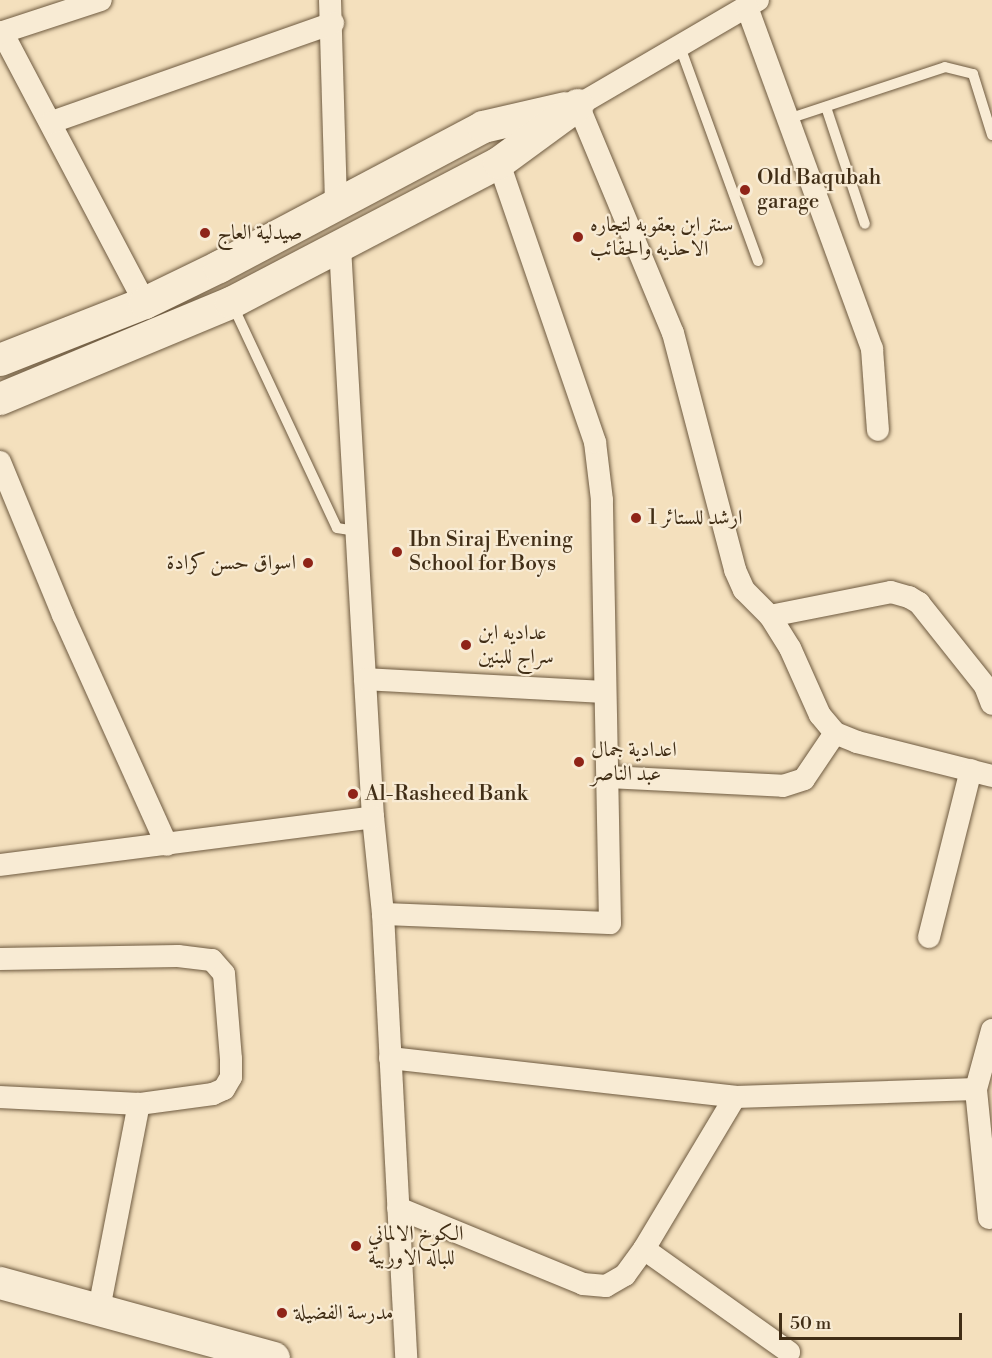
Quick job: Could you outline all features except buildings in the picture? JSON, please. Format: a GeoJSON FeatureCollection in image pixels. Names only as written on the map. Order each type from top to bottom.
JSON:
{"type":"FeatureCollection","features":[{"type":"Feature","properties":{"kind":"street"},"geometry":{"type":"LineString","coordinates":[[101,0],[1,32],[52,122],[145,303]]}},
{"type":"Feature","properties":{"kind":"street"},"geometry":{"type":"LineString","coordinates":[[330,0],[333,23],[336,207]]}},
{"type":"Feature","properties":{"kind":"street"},"geometry":{"type":"LineString","coordinates":[[0,399],[231,303],[340,247],[499,163],[578,105],[679,44],[752,4],[788,119],[872,349],[878,430]]}},
{"type":"Feature","properties":{"kind":"street"},"geometry":{"type":"LineString","coordinates":[[52,122],[333,23]]}},
{"type":"Feature","properties":{"kind":"street"},"geometry":{"type":"LineString","coordinates":[[0,360],[145,303],[336,207],[483,127],[578,105]]}},
{"type":"Feature","properties":{"kind":"street"},"geometry":{"type":"LineString","coordinates":[[578,105],[673,333],[735,570],[744,590],[770,616],[790,648],[820,715],[835,733],[981,773],[929,937]]}},
{"type":"Feature","properties":{"kind":"street"},"geometry":{"type":"LineString","coordinates":[[383,914],[610,923],[608,777],[603,692],[602,500],[595,442],[499,163]]}},
{"type":"Feature","properties":{"kind":"street"},"geometry":{"type":"LineString","coordinates":[[340,247],[373,817],[383,914],[406,1358]]}},
{"type":"Feature","properties":{"kind":"street"},"geometry":{"type":"LineString","coordinates":[[0,462],[63,615],[167,845]]}},
{"type":"Feature","properties":{"kind":"street"},"geometry":{"type":"LineString","coordinates":[[770,616],[891,592],[909,597],[919,603],[985,686],[992,704]]}},
{"type":"Feature","properties":{"kind":"street"},"geometry":{"type":"LineString","coordinates":[[365,679],[603,692]]}},
{"type":"Feature","properties":{"kind":"street"},"geometry":{"type":"LineString","coordinates":[[608,777],[783,786],[804,779],[835,733]]}},
{"type":"Feature","properties":{"kind":"street"},"geometry":{"type":"LineString","coordinates":[[0,865],[373,817]]}},
{"type":"Feature","properties":{"kind":"street"},"geometry":{"type":"LineString","coordinates":[[0,959],[178,956],[212,960],[224,974],[231,1077],[224,1089],[213,1094],[139,1104],[0,1097]]}},
{"type":"Feature","properties":{"kind":"street"},"geometry":{"type":"LineString","coordinates":[[989,1218],[976,1089],[992,1030]]}},
{"type":"Feature","properties":{"kind":"street"},"geometry":{"type":"LineString","coordinates":[[390,1058],[735,1097],[976,1089]]}},
{"type":"Feature","properties":{"kind":"street"},"geometry":{"type":"LineString","coordinates":[[398,1209],[583,1284],[606,1286],[625,1275],[644,1249],[735,1097]]}},
{"type":"Feature","properties":{"kind":"street"},"geometry":{"type":"LineString","coordinates":[[99,1308],[139,1104]]}},
{"type":"Feature","properties":{"kind":"street"},"geometry":{"type":"LineString","coordinates":[[644,1249],[789,1352]]}},
{"type":"Feature","properties":{"kind":"street"},"geometry":{"type":"LineString","coordinates":[[0,1283],[99,1308],[215,1350],[274,1358]]}},
{"type":"Feature","properties":{"kind":"lane"},"geometry":{"type":"LineString","coordinates":[[679,44],[758,261]]}},
{"type":"Feature","properties":{"kind":"lane"},"geometry":{"type":"LineString","coordinates":[[788,119],[945,67],[973,74],[992,135]]}},
{"type":"Feature","properties":{"kind":"lane"},"geometry":{"type":"LineString","coordinates":[[826,106],[865,224]]}},
{"type":"Feature","properties":{"kind":"lane"},"geometry":{"type":"LineString","coordinates":[[231,303],[337,528],[357,531]]}},
{"type":"Feature","properties":{"kind":"place","name":"Old Baqubah garage"},"geometry":{"type":"Point","coordinates":[745,190]}},
{"type":"Feature","properties":{"kind":"place","name":"صيدلية العاج"},"geometry":{"type":"Point","coordinates":[205,233]}},
{"type":"Feature","properties":{"kind":"place","name":"سنتر ابن بعقوبه لتجاره الاحذيه والحقائب"},"geometry":{"type":"Point","coordinates":[578,237]}},
{"type":"Feature","properties":{"kind":"place","name":"ارشد للستائر 1"},"geometry":{"type":"Point","coordinates":[636,518]}},
{"type":"Feature","properties":{"kind":"place","name":"Ibn Siraj Evening School for Boys"},"geometry":{"type":"Point","coordinates":[397,552]}},
{"type":"Feature","properties":{"kind":"place","name":"اسواق حسن كرادة"},"geometry":{"type":"Point","coordinates":[308,563]}},
{"type":"Feature","properties":{"kind":"place","name":"عداديه ابن سراج للبنين"},"geometry":{"type":"Point","coordinates":[466,645]}},
{"type":"Feature","properties":{"kind":"place","name":"اعدادية جمال عبد الناصر"},"geometry":{"type":"Point","coordinates":[579,762]}},
{"type":"Feature","properties":{"kind":"place","name":"Al-Rasheed Bank"},"geometry":{"type":"Point","coordinates":[353,794]}},
{"type":"Feature","properties":{"kind":"place","name":"الكوخ الالماني للباله الاوربية"},"geometry":{"type":"Point","coordinates":[356,1246]}},
{"type":"Feature","properties":{"kind":"place","name":"مدرسة الفضيلة"},"geometry":{"type":"Point","coordinates":[282,1313]}}]}
